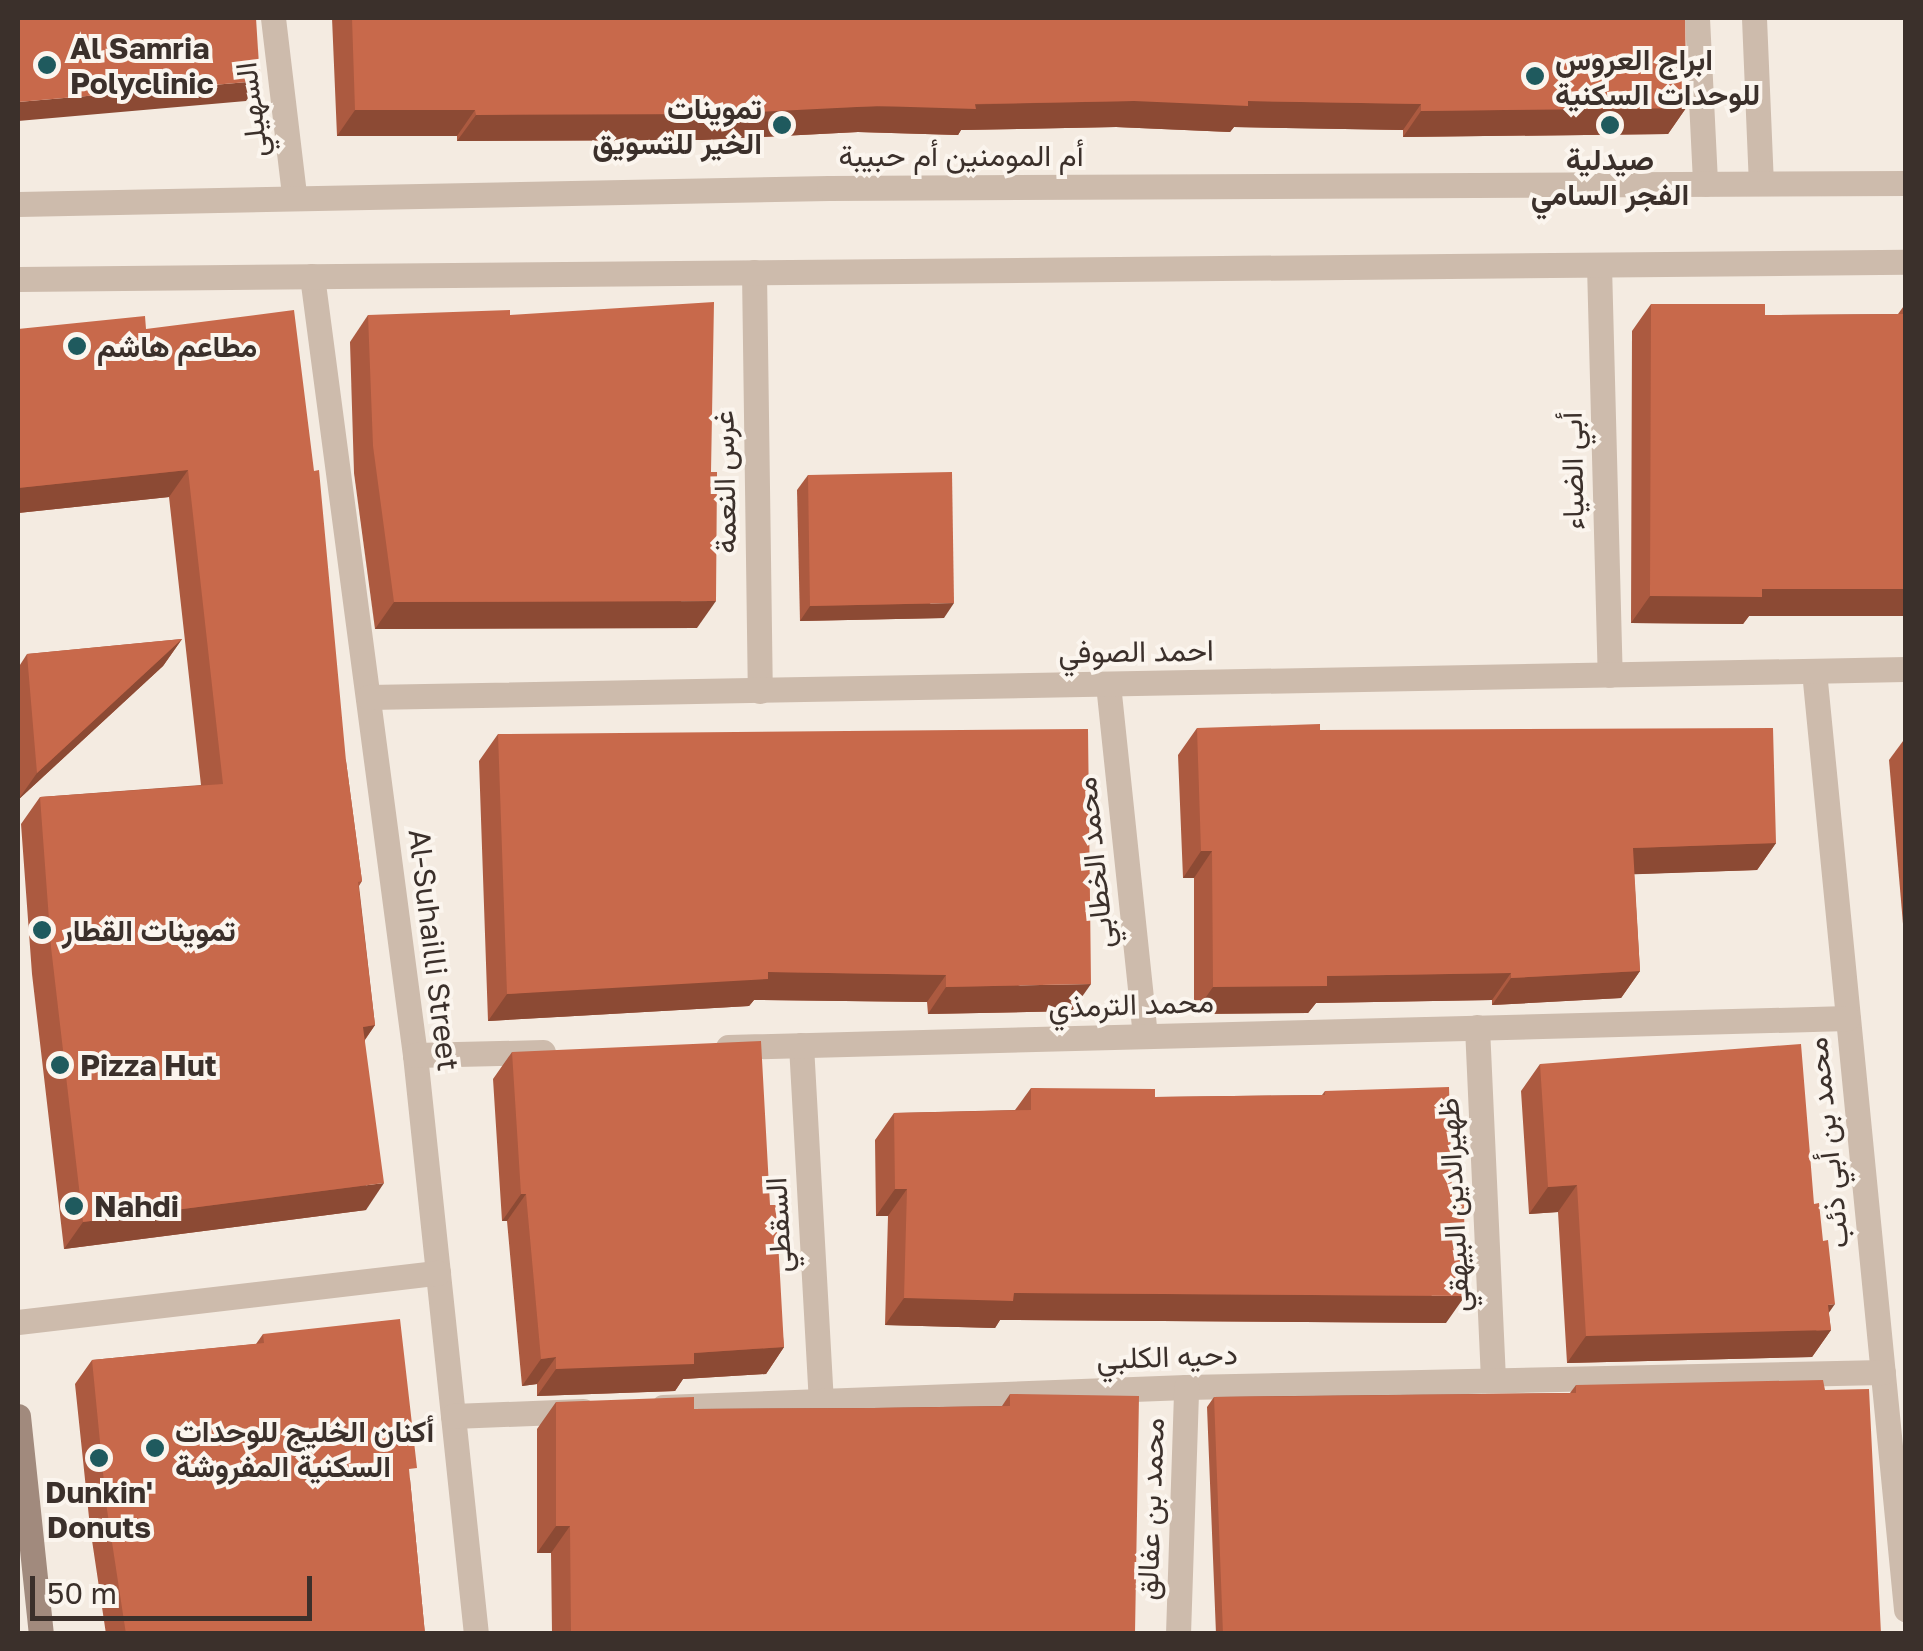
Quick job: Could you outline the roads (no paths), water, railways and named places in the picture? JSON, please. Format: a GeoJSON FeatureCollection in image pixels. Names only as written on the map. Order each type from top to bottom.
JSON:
{"type":"FeatureCollection","features":[{"type":"Feature","properties":{"kind":"main road"},"geometry":{"type":"LineString","coordinates":[[18,1416],[41,1634]]}},
{"type":"Feature","properties":{"kind":"street","name":"السهيلي"},"geometry":{"type":"LineString","coordinates":[[273,18],[294,195]]}},
{"type":"Feature","properties":{"kind":"street"},"geometry":{"type":"LineString","coordinates":[[1697,18],[1705,184]]}},
{"type":"Feature","properties":{"kind":"street"},"geometry":{"type":"LineString","coordinates":[[1754,18],[1761,183]]}},
{"type":"Feature","properties":{"kind":"street","name":"أم المومنين أم حبيبة"},"geometry":{"type":"LineString","coordinates":[[18,204],[294,195],[1906,182]]}},
{"type":"Feature","properties":{"kind":"street"},"geometry":{"type":"LineString","coordinates":[[18,279],[1906,262]]}},
{"type":"Feature","properties":{"kind":"street","name":"أبي الضياء"},"geometry":{"type":"LineString","coordinates":[[1599,265],[1610,675]]}},
{"type":"Feature","properties":{"kind":"street","name":"غرس النعمة"},"geometry":{"type":"LineString","coordinates":[[754,272],[760,691]]}},
{"type":"Feature","properties":{"kind":"street","name":"Al-Suhailli Street"},"geometry":{"type":"LineString","coordinates":[[312,276],[415,1055],[476,1634]]}},
{"type":"Feature","properties":{"kind":"street","name":"احمد الصوفي"},"geometry":{"type":"LineString","coordinates":[[368,697],[1906,670]]}},
{"type":"Feature","properties":{"kind":"street","name":"محمد بن أبي ذئب"},"geometry":{"type":"LineString","coordinates":[[1814,671],[1906,1609]]}},
{"type":"Feature","properties":{"kind":"street","name":"محمد الخطابي"},"geometry":{"type":"LineString","coordinates":[[1108,684],[1145,1036]]}},
{"type":"Feature","properties":{"kind":"street","name":"محمد الترمذي"},"geometry":{"type":"LineString","coordinates":[[705,1048],[1848,1018]]}},
{"type":"Feature","properties":{"kind":"street","name":"ظهيرالدين البيهقي"},"geometry":{"type":"LineString","coordinates":[[1477,1027],[1494,1380]]}},
{"type":"Feature","properties":{"kind":"street","name":"السقطي"},"geometry":{"type":"LineString","coordinates":[[801,1046],[821,1401]]}},
{"type":"Feature","properties":{"kind":"street"},"geometry":{"type":"LineString","coordinates":[[415,1055],[570,1051]]}},
{"type":"Feature","properties":{"kind":"street"},"geometry":{"type":"LineString","coordinates":[[18,1322],[438,1272]]}},
{"type":"Feature","properties":{"kind":"street","name":"دحيه الكلبي"},"geometry":{"type":"LineString","coordinates":[[647,1408],[1186,1387],[1882,1372]]}},
{"type":"Feature","properties":{"kind":"street","name":"محمد بن عفالق"},"geometry":{"type":"LineString","coordinates":[[1178,1634],[1186,1387]]}},
{"type":"Feature","properties":{"kind":"street"},"geometry":{"type":"LineString","coordinates":[[453,1416],[608,1410]]}},
{"type":"Feature","properties":{"kind":"place","name":"Al Samria Polyclinic"},"geometry":{"type":"Point","coordinates":[47,65]}},
{"type":"Feature","properties":{"kind":"place","name":"ابراج العروس للوحدات السكنية"},"geometry":{"type":"Point","coordinates":[1535,76]}},
{"type":"Feature","properties":{"kind":"place","name":"تموينات الخير للتسويق"},"geometry":{"type":"Point","coordinates":[782,125]}},
{"type":"Feature","properties":{"kind":"place","name":"صيدلية الفجر السامي"},"geometry":{"type":"Point","coordinates":[1610,125]}},
{"type":"Feature","properties":{"kind":"place","name":"مطاعم هاشم"},"geometry":{"type":"Point","coordinates":[77,346]}},
{"type":"Feature","properties":{"kind":"place","name":"تموينات القطار"},"geometry":{"type":"Point","coordinates":[42,930]}},
{"type":"Feature","properties":{"kind":"place","name":"Pizza Hut"},"geometry":{"type":"Point","coordinates":[60,1065]}},
{"type":"Feature","properties":{"kind":"place","name":"Nahdi"},"geometry":{"type":"Point","coordinates":[74,1206]}},
{"type":"Feature","properties":{"kind":"place","name":"أكنان الخليج للوحدات السكنية المفروشة"},"geometry":{"type":"Point","coordinates":[155,1448]}},
{"type":"Feature","properties":{"kind":"place","name":"Dunkin' Donuts"},"geometry":{"type":"Point","coordinates":[99,1458]}}]}
